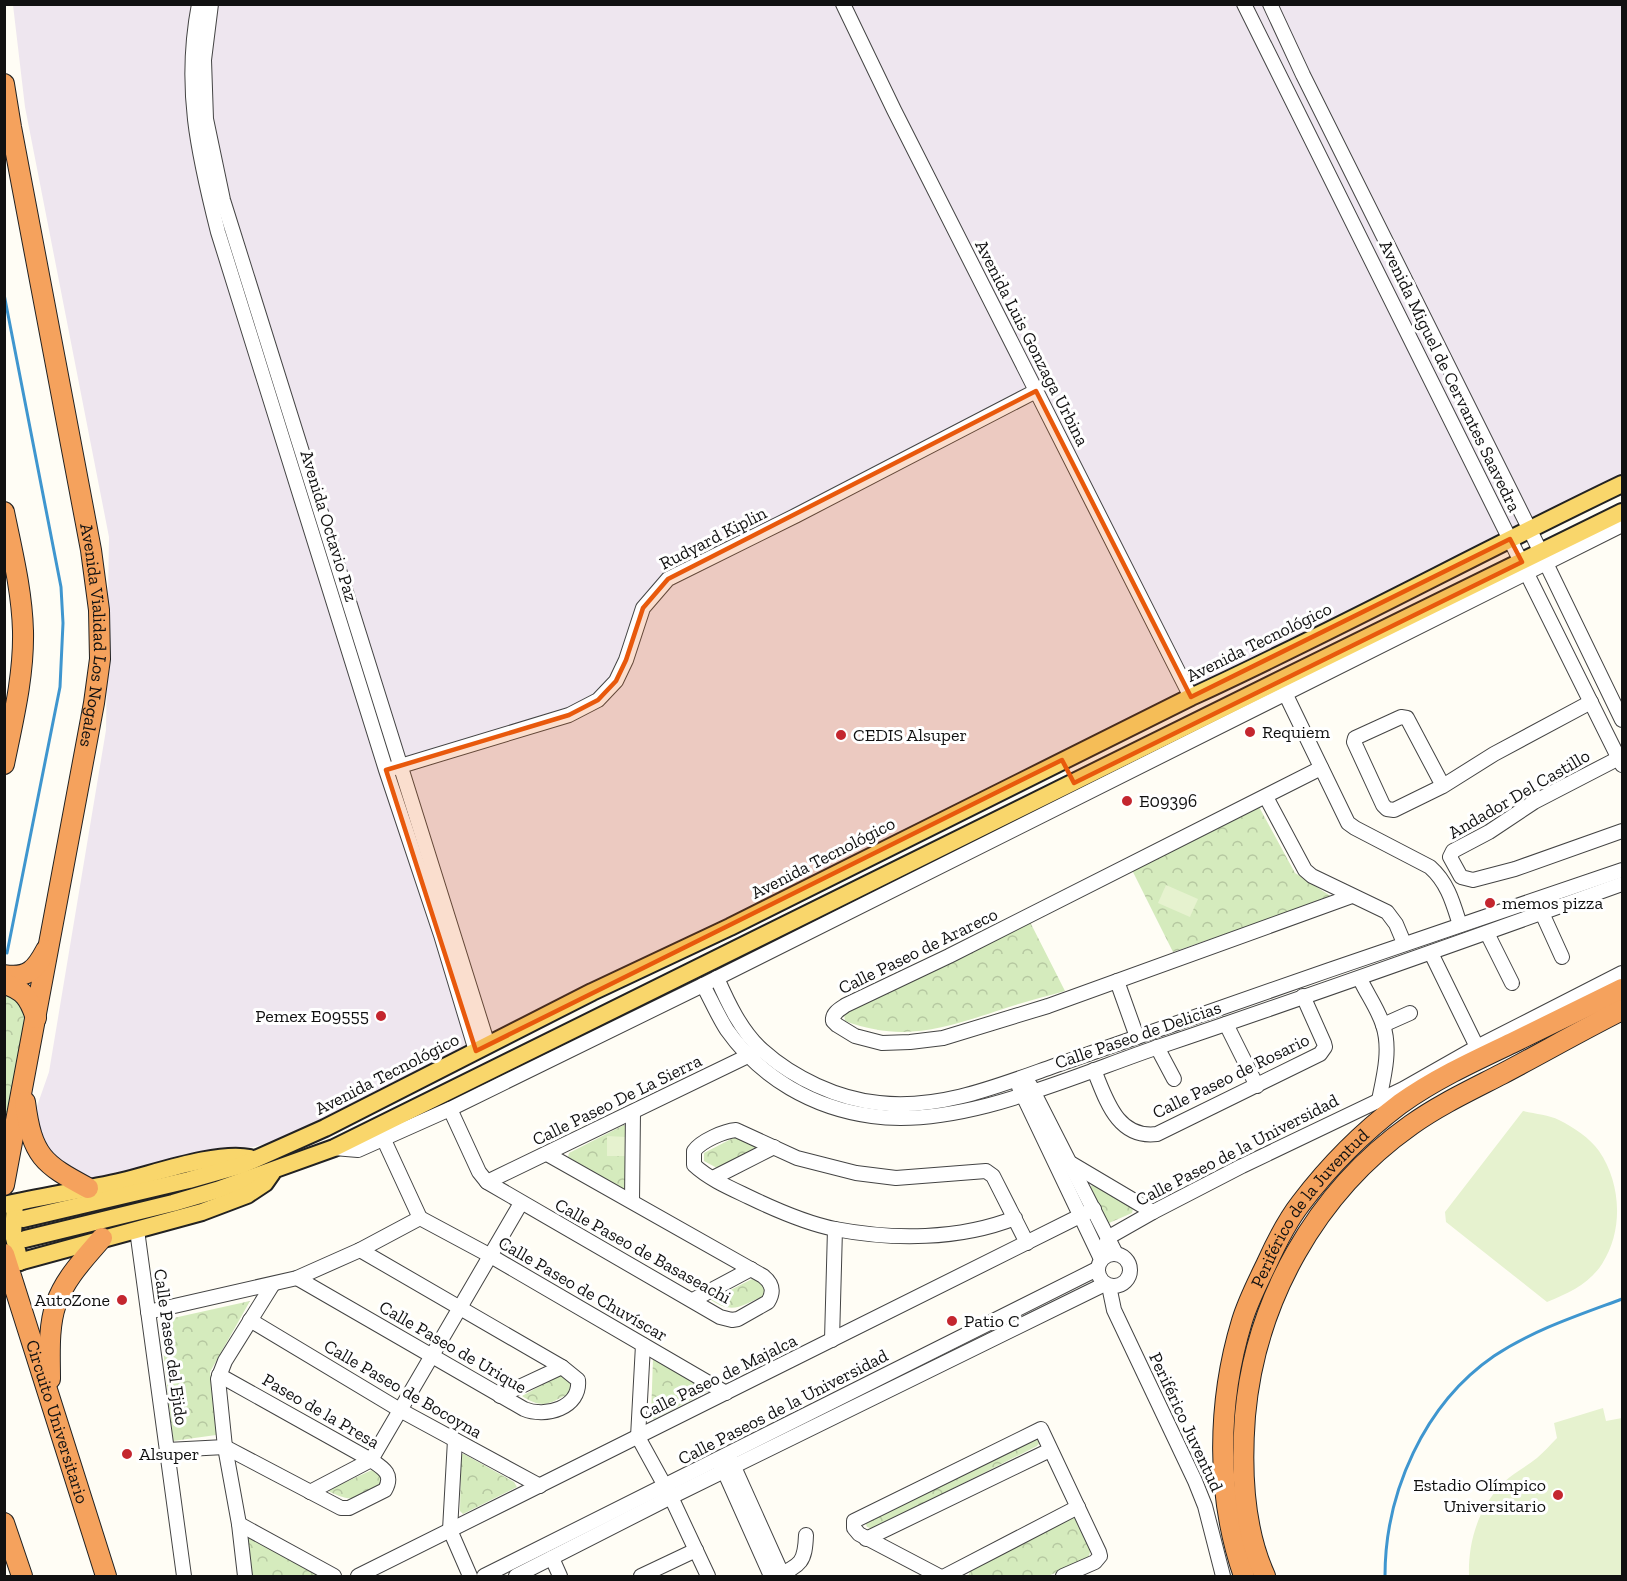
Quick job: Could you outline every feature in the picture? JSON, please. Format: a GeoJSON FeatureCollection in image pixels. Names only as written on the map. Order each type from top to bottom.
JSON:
{"type":"FeatureCollection","features":[{"type":"Feature","properties":{"kind":"highway","name":"Avenida Vialidad Los Nogales"},"geometry":{"type":"LineString","coordinates":[[4,84],[91,550],[99,610],[100,659],[94,703],[4,1185]]}},
{"type":"Feature","properties":{"kind":"highway"},"geometry":{"type":"LineString","coordinates":[[4,512],[21,600],[23,631],[21,672],[4,764]]}},
{"type":"Feature","properties":{"kind":"highway"},"geometry":{"type":"LineString","coordinates":[[4,975],[28,974],[36,967],[48,944]]}},
{"type":"Feature","properties":{"kind":"highway"},"geometry":{"type":"LineString","coordinates":[[4,984],[26,995],[36,1018]]}},
{"type":"Feature","properties":{"kind":"highway","name":"Periférico de la Juventud"},"geometry":{"type":"LineString","coordinates":[[1244,1576],[1231,1529],[1224,1486],[1225,1418],[1230,1367],[1242,1320],[1256,1286],[1275,1245],[1299,1205],[1331,1167],[1361,1137],[1401,1104],[1453,1072],[1623,990]]}},
{"type":"Feature","properties":{"kind":"highway","name":"Periférico de la Juventud"},"geometry":{"type":"LineString","coordinates":[[1265,1576],[1251,1531],[1246,1498],[1244,1437],[1247,1394],[1254,1354],[1274,1295],[1311,1229],[1341,1189],[1390,1140],[1411,1125],[1465,1093],[1621,1011]]}},
{"type":"Feature","properties":{"kind":"highway"},"geometry":{"type":"LineString","coordinates":[[1403,1089],[1453,1072]]}},
{"type":"Feature","properties":{"kind":"highway"},"geometry":{"type":"LineString","coordinates":[[23,1086],[29,1124],[39,1153],[58,1172],[88,1188]]}},
{"type":"Feature","properties":{"kind":"highway"},"geometry":{"type":"LineString","coordinates":[[49,1397],[51,1325],[56,1304],[64,1285],[77,1266],[102,1238]]}},
{"type":"Feature","properties":{"kind":"highway","name":"Circuito Universitario"},"geometry":{"type":"LineString","coordinates":[[9,1262],[106,1576]]}},
{"type":"Feature","properties":{"kind":"highway"},"geometry":{"type":"LineString","coordinates":[[4,1523],[22,1576]]}},
{"type":"Feature","properties":{"kind":"main road","name":"Avenida Tecnológico"},"geometry":{"type":"LineString","coordinates":[[23,1219],[189,1180],[242,1165],[325,1128],[1062,760],[1252,669],[1529,528],[1623,484]]}},
{"type":"Feature","properties":{"kind":"main road"},"geometry":{"type":"LineString","coordinates":[[25,1239],[173,1203],[273,1172],[334,1148],[1278,681],[1525,568],[1623,512]]}},
{"type":"Feature","properties":{"kind":"main road"},"geometry":{"type":"LineString","coordinates":[[1062,760],[1074,783]]}},
{"type":"Feature","properties":{"kind":"main road"},"geometry":{"type":"LineString","coordinates":[[254,1158],[237,1156],[221,1158],[10,1204],[13,1234],[9,1262],[202,1212],[247,1195],[265,1183],[273,1172]]}},
{"type":"Feature","properties":{"kind":"street","name":"Avenida Octavio Paz"},"geometry":{"type":"LineString","coordinates":[[199,4],[191,75],[194,123],[218,232],[386,770],[441,935],[482,1048]]}},
{"type":"Feature","properties":{"kind":"street","name":"Avenida Octavio Paz"},"geometry":{"type":"LineString","coordinates":[[211,4],[204,60],[205,103],[206,119],[223,200],[400,766],[482,1048]]}},
{"type":"Feature","properties":{"kind":"street","name":"Avenida Luis Gonzaga Urbina"},"geometry":{"type":"LineString","coordinates":[[843,4],[883,88],[1191,697]]}},
{"type":"Feature","properties":{"kind":"street","name":"Avenida Miguel de Cervantes Saavedra"},"geometry":{"type":"LineString","coordinates":[[1244,4],[1621,762]]}},
{"type":"Feature","properties":{"kind":"street","name":"Avenida Miguel de Cervantes Saavedra"},"geometry":{"type":"LineString","coordinates":[[1270,4],[1623,720]]}},
{"type":"Feature","properties":{"kind":"street"},"geometry":{"type":"LineString","coordinates":[[1370,255],[1388,245]]}},
{"type":"Feature","properties":{"kind":"street","name":"Rudyard Kiplin"},"geometry":{"type":"LineString","coordinates":[[386,770],[569,715],[598,700],[616,681],[626,660],[643,608],[668,579],[1036,391]]}},
{"type":"Feature","properties":{"kind":"street"},"geometry":{"type":"LineString","coordinates":[[1493,502],[1512,492]]}},
{"type":"Feature","properties":{"kind":"street"},"geometry":{"type":"LineString","coordinates":[[1543,558],[1623,525]]}},
{"type":"Feature","properties":{"kind":"street"},"geometry":{"type":"LineString","coordinates":[[334,1148],[358,1150],[450,1109],[703,985],[1285,693],[1525,568]]}},
{"type":"Feature","properties":{"kind":"street"},"geometry":{"type":"LineString","coordinates":[[1566,650],[1584,641]]}},
{"type":"Feature","properties":{"kind":"street"},"geometry":{"type":"LineString","coordinates":[[1285,693],[1348,823],[1430,867],[1439,875],[1446,885],[1460,925]]}},
{"type":"Feature","properties":{"kind":"street"},"geometry":{"type":"LineString","coordinates":[[1443,786],[1407,718],[1401,717],[1355,738],[1354,742],[1383,805],[1387,809],[1399,809],[1443,786],[1494,754],[1592,702]]}},
{"type":"Feature","properties":{"kind":"street","name":"Andador Del Castillo"},"geometry":{"type":"LineString","coordinates":[[1621,762],[1534,802],[1489,832],[1453,850],[1450,856],[1461,877],[1473,880],[1515,869],[1623,831]]}},
{"type":"Feature","properties":{"kind":"street","name":"Calle Paseo de Arareco"},"geometry":{"type":"LineString","coordinates":[[1321,768],[949,956],[846,1005],[833,1018],[837,1025],[855,1036],[882,1043],[943,1038],[1048,1006],[1352,896]]}},
{"type":"Feature","properties":{"kind":"street"},"geometry":{"type":"LineString","coordinates":[[1266,796],[1305,870],[1312,876],[1387,912],[1396,924],[1404,943]]}},
{"type":"Feature","properties":{"kind":"street","name":"Calle Paseo de Delicias"},"geometry":{"type":"LineString","coordinates":[[717,978],[741,1025],[761,1049],[786,1068],[823,1088],[856,1099],[878,1103],[925,1104],[1021,1078],[1404,943],[1623,870]]}},
{"type":"Feature","properties":{"kind":"street","name":"Calle Paseo de Delicias"},"geometry":{"type":"LineString","coordinates":[[703,985],[725,1028],[747,1056],[774,1078],[814,1100],[833,1108],[873,1116],[902,1119],[948,1114],[1028,1093],[1303,996],[1360,979],[1623,884]]}},
{"type":"Feature","properties":{"kind":"street"},"geometry":{"type":"LineString","coordinates":[[1542,913],[1562,957]]}},
{"type":"Feature","properties":{"kind":"street"},"geometry":{"type":"LineString","coordinates":[[1487,933],[1512,983]]}},
{"type":"Feature","properties":{"kind":"street"},"geometry":{"type":"LineString","coordinates":[[1431,953],[1477,1047]]}},
{"type":"Feature","properties":{"kind":"street"},"geometry":{"type":"LineString","coordinates":[[1403,1089],[1477,1047],[1623,973]]}},
{"type":"Feature","properties":{"kind":"street"},"geometry":{"type":"LineString","coordinates":[[1360,979],[1383,1025],[1386,1057],[1379,1100]]}},
{"type":"Feature","properties":{"kind":"street"},"geometry":{"type":"LineString","coordinates":[[1117,981],[1137,1037]]}},
{"type":"Feature","properties":{"kind":"street","name":"Calle Paseo de Rosario"},"geometry":{"type":"LineString","coordinates":[[1094,1070],[1112,1112],[1121,1123],[1147,1135],[1157,1134],[1323,1051],[1325,1047],[1322,1037],[1303,996]]}},
{"type":"Feature","properties":{"kind":"street"},"geometry":{"type":"LineString","coordinates":[[1383,1025],[1410,1013]]}},
{"type":"Feature","properties":{"kind":"street"},"geometry":{"type":"LineString","coordinates":[[1226,1024],[1257,1086]]}},
{"type":"Feature","properties":{"kind":"street"},"geometry":{"type":"LineString","coordinates":[[1157,1047],[1174,1079]]}},
{"type":"Feature","properties":{"kind":"street","name":"Calle Paseo De La Sierra"},"geometry":{"type":"LineString","coordinates":[[487,1182],[761,1049]]}},
{"type":"Feature","properties":{"kind":"street"},"geometry":{"type":"LineString","coordinates":[[1021,1078],[1088,1212],[1109,1237],[1116,1254]]}},
{"type":"Feature","properties":{"kind":"street","name":"Calle Paseo de la Universidad"},"geometry":{"type":"LineString","coordinates":[[1109,1237],[1153,1212],[1403,1089]]}},
{"type":"Feature","properties":{"kind":"street"},"geometry":{"type":"LineString","coordinates":[[1028,1093],[1072,1164],[1088,1212],[1100,1262]]}},
{"type":"Feature","properties":{"kind":"street","name":"Calle Paseo de Basaseachi"},"geometry":{"type":"LineString","coordinates":[[450,1109],[479,1172],[487,1182],[521,1203],[727,1320],[738,1319],[768,1302],[772,1292],[770,1281],[547,1154]]}},
{"type":"Feature","properties":{"kind":"street"},"geometry":{"type":"LineString","coordinates":[[632,1201],[633,1112]]}},
{"type":"Feature","properties":{"kind":"street"},"geometry":{"type":"LineString","coordinates":[[1015,1218],[958,1233],[918,1236],[835,1229],[776,1210],[713,1178],[694,1165],[694,1151],[698,1146],[736,1130],[797,1158],[856,1173],[896,1178],[986,1172],[993,1176],[1015,1218],[1026,1243]]}},
{"type":"Feature","properties":{"kind":"street"},"geometry":{"type":"LineString","coordinates":[[148,1312],[297,1278],[360,1250],[420,1218],[384,1140]]}},
{"type":"Feature","properties":{"kind":"street"},"geometry":{"type":"LineString","coordinates":[[713,1178],[774,1147]]}},
{"type":"Feature","properties":{"kind":"street"},"geometry":{"type":"LineString","coordinates":[[1072,1164],[1153,1212]]}},
{"type":"Feature","properties":{"kind":"street"},"geometry":{"type":"LineString","coordinates":[[310,1492],[371,1460],[521,1203]]}},
{"type":"Feature","properties":{"kind":"street","name":"Calle Paseo de Majalca"},"geometry":{"type":"LineString","coordinates":[[358,1576],[1088,1212]]}},
{"type":"Feature","properties":{"kind":"street","name":"Calle Paseo de Chuvíscar"},"geometry":{"type":"LineString","coordinates":[[420,1218],[489,1255],[726,1393]]}},
{"type":"Feature","properties":{"kind":"street"},"geometry":{"type":"LineString","coordinates":[[832,1340],[835,1229]]}},
{"type":"Feature","properties":{"kind":"street","name":"Calle Paseo del Ejido"},"geometry":{"type":"LineString","coordinates":[[137,1230],[184,1576]]}},
{"type":"Feature","properties":{"kind":"street"},"geometry":{"type":"LineString","coordinates":[[1100,1262],[1106,1256],[1116,1254],[1129,1263],[1130,1274],[1119,1286],[1107,1285],[1099,1278],[1100,1262],[1109,1237]]}},
{"type":"Feature","properties":{"kind":"street","name":"Calle Paseo de Urique"},"geometry":{"type":"LineString","coordinates":[[297,1278],[500,1396],[534,1413],[547,1412],[561,1407],[576,1396],[578,1384],[576,1377],[562,1367],[360,1250]]}},
{"type":"Feature","properties":{"kind":"street","name":"Calle Paseos de la Universidad"},"geometry":{"type":"LineString","coordinates":[[484,1576],[727,1463],[883,1384],[1036,1301],[1100,1262]]}},
{"type":"Feature","properties":{"kind":"street"},"geometry":{"type":"LineString","coordinates":[[693,1300],[751,1269]]}},
{"type":"Feature","properties":{"kind":"street"},"geometry":{"type":"LineString","coordinates":[[245,1576],[239,1524],[225,1447],[219,1375],[225,1361],[273,1284]]}},
{"type":"Feature","properties":{"kind":"street","name":"Calle Paseos de la Universidad"},"geometry":{"type":"LineString","coordinates":[[883,1384],[1107,1285]]}},
{"type":"Feature","properties":{"kind":"street","name":"Periférico Juventud"},"geometry":{"type":"LineString","coordinates":[[1107,1285],[1114,1310],[1201,1494],[1223,1576]]}},
{"type":"Feature","properties":{"kind":"street"},"geometry":{"type":"LineString","coordinates":[[1036,1301],[1043,1314]]}},
{"type":"Feature","properties":{"kind":"street","name":"Calle Paseo de Bocoyna"},"geometry":{"type":"LineString","coordinates":[[250,1320],[400,1410],[540,1486]]}},
{"type":"Feature","properties":{"kind":"street"},"geometry":{"type":"LineString","coordinates":[[643,1345],[638,1437],[708,1576]]}},
{"type":"Feature","properties":{"kind":"street"},"geometry":{"type":"LineString","coordinates":[[500,1396],[562,1367]]}},
{"type":"Feature","properties":{"kind":"street","name":"Paseo de la Presa"},"geometry":{"type":"LineString","coordinates":[[219,1375],[371,1460],[386,1470],[388,1485],[385,1490],[349,1508],[341,1508],[225,1447]]}},
{"type":"Feature","properties":{"kind":"street"},"geometry":{"type":"LineString","coordinates":[[939,1576],[866,1539],[856,1532],[853,1524],[856,1520],[1041,1429],[1100,1556],[1095,1562],[1063,1576]]}},
{"type":"Feature","properties":{"kind":"street"},"geometry":{"type":"LineString","coordinates":[[454,1440],[450,1530],[470,1576]]}},
{"type":"Feature","properties":{"kind":"street"},"geometry":{"type":"LineString","coordinates":[[167,1450],[225,1447]]}},
{"type":"Feature","properties":{"kind":"street"},"geometry":{"type":"LineString","coordinates":[[866,1539],[1050,1450]]}},
{"type":"Feature","properties":{"kind":"street"},"geometry":{"type":"LineString","coordinates":[[727,1463],[778,1576],[802,1562],[806,1554],[806,1535]]}},
{"type":"Feature","properties":{"kind":"street","name":"Calle Paseos de la Universidad"},"geometry":{"type":"LineString","coordinates":[[516,1576],[552,1558],[667,1491]]}},
{"type":"Feature","properties":{"kind":"street"},"geometry":{"type":"LineString","coordinates":[[945,1576],[1078,1507]]}},
{"type":"Feature","properties":{"kind":"street"},"geometry":{"type":"LineString","coordinates":[[239,1524],[334,1576]]}},
{"type":"Feature","properties":{"kind":"street"},"geometry":{"type":"LineString","coordinates":[[641,1576],[696,1550]]}},
{"type":"Feature","properties":{"kind":"street"},"geometry":{"type":"LineString","coordinates":[[552,1558],[560,1576]]}},
{"type":"Feature","properties":{"kind":"highlighted area"},"geometry":{"type":"Polygon","coordinates":[[[1036,391],[1191,697],[1510,539],[1522,562],[1074,783],[1062,760],[476,1051],[386,770],[569,715],[598,700],[616,681],[626,660],[643,608],[668,579],[1036,391]]]}},
{"type":"Feature","properties":{"kind":"shaded area"},"geometry":{"type":"Polygon","coordinates":[[[13,5],[1622,5],[1622,481],[286,1139],[123,1178],[74,1179],[42,1152],[36,1109],[49,1072],[106,730],[109,537],[25,107],[13,5]]]}},
{"type":"Feature","properties":{"kind":"green space"},"geometry":{"type":"Polygon","coordinates":[[[1258,805],[1295,873],[1332,897],[1173,952],[1132,870],[1258,805]]]}},
{"type":"Feature","properties":{"kind":"green space"},"geometry":{"type":"Polygon","coordinates":[[[1166,885],[1198,899],[1190,917],[1158,903],[1166,885]]]}},
{"type":"Feature","properties":{"kind":"green space"},"geometry":{"type":"Polygon","coordinates":[[[1030,922],[1065,991],[962,1022],[924,1030],[886,1031],[866,1028],[845,1021],[844,1014],[851,1010],[1030,922]]]}},
{"type":"Feature","properties":{"kind":"green space"},"geometry":{"type":"Polygon","coordinates":[[[5,989],[26,1009],[5,1134],[5,989]]]}},
{"type":"Feature","properties":{"kind":"green space"},"geometry":{"type":"Polygon","coordinates":[[[1523,1111],[1555,1118],[1586,1137],[1595,1146],[1612,1177],[1617,1207],[1614,1236],[1609,1251],[1597,1271],[1571,1291],[1547,1302],[1446,1222],[1445,1212],[1523,1111]]]}},
{"type":"Feature","properties":{"kind":"green space"},"geometry":{"type":"Polygon","coordinates":[[[624,1125],[629,1128],[626,1187],[623,1189],[568,1157],[569,1153],[624,1125]]]}},
{"type":"Feature","properties":{"kind":"green space"},"geometry":{"type":"Polygon","coordinates":[[[607,1136],[627,1137],[626,1156],[607,1156],[607,1136]]]}},
{"type":"Feature","properties":{"kind":"green space"},"geometry":{"type":"Polygon","coordinates":[[[733,1138],[739,1138],[757,1147],[717,1168],[704,1161],[704,1153],[733,1138]]]}},
{"type":"Feature","properties":{"kind":"green space"},"geometry":{"type":"Polygon","coordinates":[[[1092,1185],[1133,1208],[1132,1213],[1109,1223],[1105,1221],[1089,1189],[1092,1185]]]}},
{"type":"Feature","properties":{"kind":"green space"},"geometry":{"type":"Polygon","coordinates":[[[752,1279],[765,1285],[764,1296],[732,1308],[719,1305],[711,1300],[752,1279]]]}},
{"type":"Feature","properties":{"kind":"green space"},"geometry":{"type":"Polygon","coordinates":[[[250,1301],[210,1372],[218,1432],[216,1435],[173,1441],[160,1321],[250,1301]]]}},
{"type":"Feature","properties":{"kind":"green space"},"geometry":{"type":"Polygon","coordinates":[[[653,1358],[707,1388],[707,1392],[654,1419],[651,1417],[653,1358]]]}},
{"type":"Feature","properties":{"kind":"green space"},"geometry":{"type":"Polygon","coordinates":[[[560,1375],[574,1381],[574,1391],[542,1404],[522,1396],[560,1375]]]}},
{"type":"Feature","properties":{"kind":"green space","name":"Estadio Olímpico Universitario"},"geometry":{"type":"Polygon","coordinates":[[[1603,1408],[1606,1421],[1622,1418],[1622,1576],[1469,1576],[1470,1551],[1476,1526],[1494,1493],[1507,1479],[1537,1458],[1557,1438],[1554,1423],[1603,1408]]]}},
{"type":"Feature","properties":{"kind":"green space"},"geometry":{"type":"Polygon","coordinates":[[[1039,1436],[1041,1441],[1037,1446],[873,1529],[867,1527],[865,1522],[1039,1436]]]}},
{"type":"Feature","properties":{"kind":"green space"},"geometry":{"type":"Polygon","coordinates":[[[461,1454],[514,1482],[517,1487],[463,1514],[460,1511],[461,1454]]]}},
{"type":"Feature","properties":{"kind":"green space"},"geometry":{"type":"Polygon","coordinates":[[[372,1470],[382,1477],[382,1486],[362,1496],[345,1498],[328,1490],[372,1470]]]}},
{"type":"Feature","properties":{"kind":"green space"},"geometry":{"type":"Polygon","coordinates":[[[1070,1517],[1077,1519],[1090,1545],[1089,1556],[1086,1560],[1048,1576],[968,1576],[971,1569],[1070,1517]]]}},
{"type":"Feature","properties":{"kind":"green space"},"geometry":{"type":"Polygon","coordinates":[[[251,1536],[322,1576],[252,1576],[248,1538],[251,1536]]]}},
{"type":"Feature","properties":{"kind":"waterway"},"geometry":{"type":"LineString","coordinates":[[4,294],[61,587],[63,623],[60,687],[7,953]]}},
{"type":"Feature","properties":{"kind":"waterway"},"geometry":{"type":"LineString","coordinates":[[1385,1576],[1392,1513],[1401,1483],[1413,1453],[1447,1399],[1469,1376],[1494,1356],[1524,1338],[1622,1299]]}},
{"type":"Feature","properties":{"kind":"place","name":"Requiem"},"geometry":{"type":"Point","coordinates":[1250,732]}},
{"type":"Feature","properties":{"kind":"place","name":"CEDIS Alsuper"},"geometry":{"type":"Point","coordinates":[841,735]}},
{"type":"Feature","properties":{"kind":"place","name":"E09396"},"geometry":{"type":"Point","coordinates":[1127,801]}},
{"type":"Feature","properties":{"kind":"place","name":"memos pizza"},"geometry":{"type":"Point","coordinates":[1490,903]}},
{"type":"Feature","properties":{"kind":"place","name":"Pemex E09555"},"geometry":{"type":"Point","coordinates":[381,1016]}},
{"type":"Feature","properties":{"kind":"place","name":"AutoZone"},"geometry":{"type":"Point","coordinates":[122,1300]}},
{"type":"Feature","properties":{"kind":"place","name":"Patio C"},"geometry":{"type":"Point","coordinates":[952,1321]}},
{"type":"Feature","properties":{"kind":"place","name":"Alsuper"},"geometry":{"type":"Point","coordinates":[127,1454]}},
{"type":"Feature","properties":{"kind":"place","name":"Estadio Olímpico Universitario"},"geometry":{"type":"Point","coordinates":[1558,1495]}}]}
